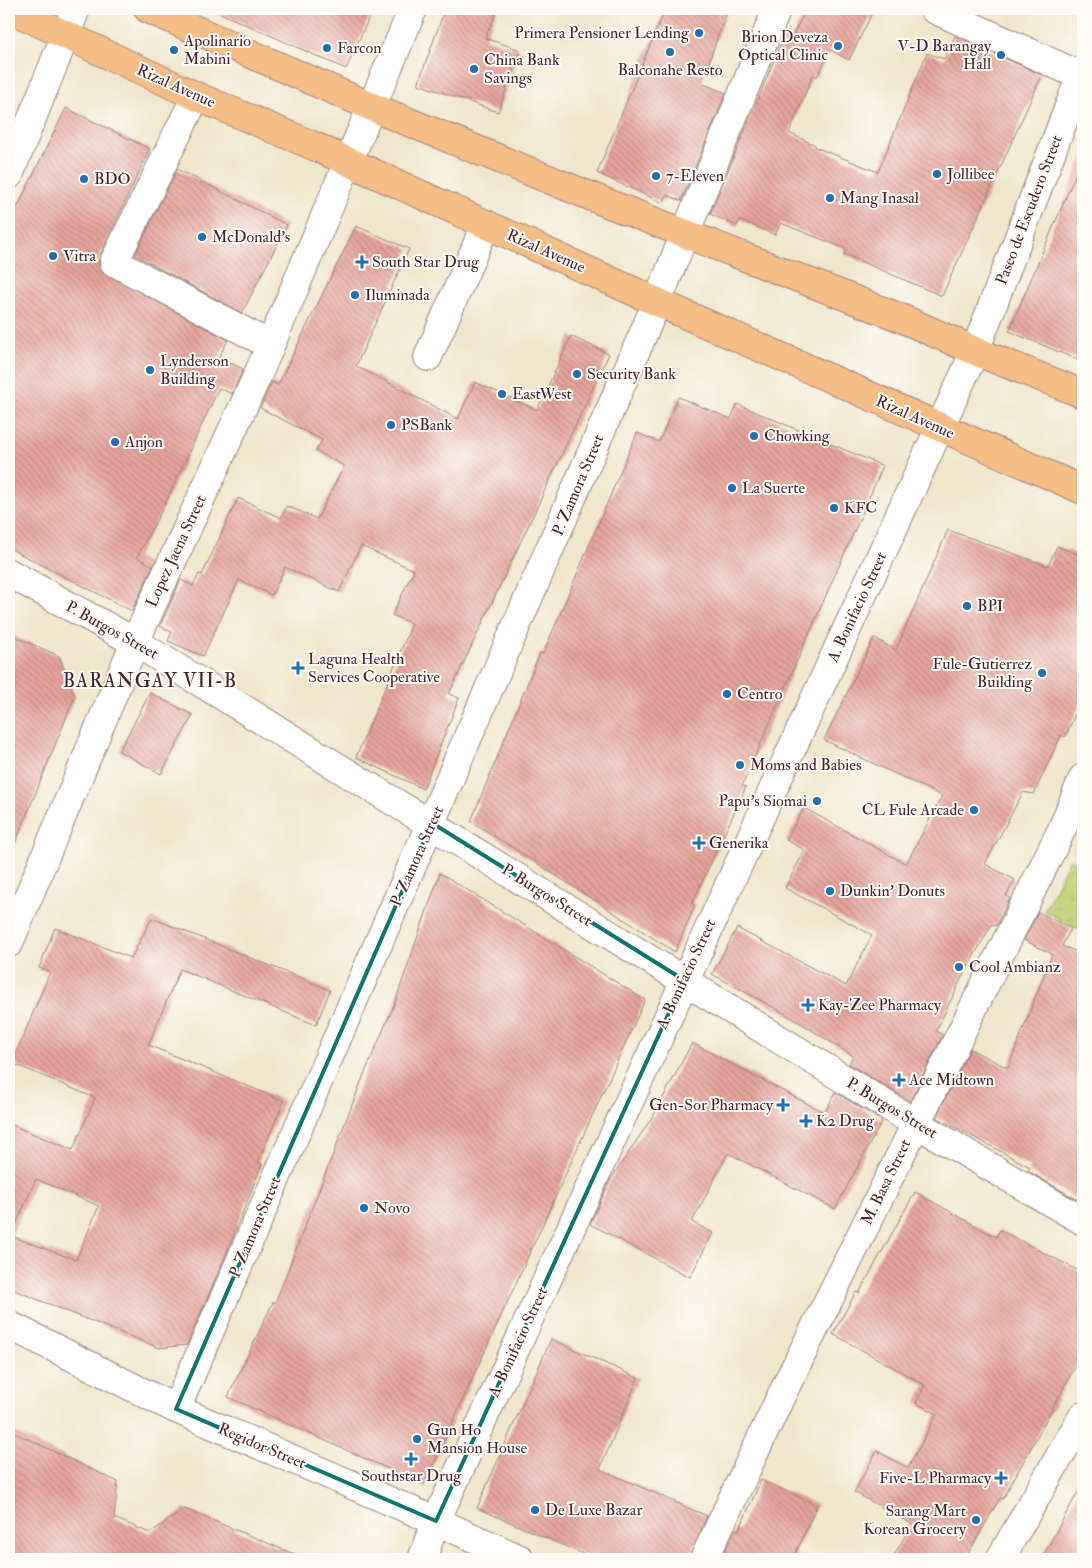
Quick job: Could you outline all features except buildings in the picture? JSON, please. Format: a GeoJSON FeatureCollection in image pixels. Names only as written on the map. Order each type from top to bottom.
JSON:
{"type":"FeatureCollection","features":[{"type":"Feature","properties":{"kind":"main road","name":"Rizal Avenue"},"geometry":{"type":"LineString","coordinates":[[10,9],[196,96],[486,224],[940,429],[1083,490]]}},
{"type":"Feature","properties":{"kind":"main road"},"geometry":{"type":"LineString","coordinates":[[148,9],[372,107],[612,205],[901,318],[974,351],[1083,394]]}},
{"type":"Feature","properties":{"kind":"street"},"geometry":{"type":"LineString","coordinates":[[9,175],[64,34],[76,9]]}},
{"type":"Feature","properties":{"kind":"street","name":"Lopez Jaena Street"},"geometry":{"type":"LineString","coordinates":[[9,943],[135,642],[270,345],[413,9]]}},
{"type":"Feature","properties":{"kind":"street","name":"P. Zamora Street"},"geometry":{"type":"LineString","coordinates":[[176,1410],[657,302],[684,232],[777,9]]}},
{"type":"Feature","properties":{"kind":"street"},"geometry":{"type":"LineString","coordinates":[[934,9],[1082,74]]}},
{"type":"Feature","properties":{"kind":"street","name":"Paseo de Escudero Street"},"geometry":{"type":"LineString","coordinates":[[940,429],[974,351],[1082,74]]}},
{"type":"Feature","properties":{"kind":"street"},"geometry":{"type":"LineString","coordinates":[[196,96],[114,262],[270,345]]}},
{"type":"Feature","properties":{"kind":"street"},"geometry":{"type":"LineString","coordinates":[[428,357],[486,224]]}},
{"type":"Feature","properties":{"kind":"street","name":"A. Bonifacio Street"},"geometry":{"type":"LineString","coordinates":[[422,1559],[436,1521],[684,980],[940,429]]}},
{"type":"Feature","properties":{"kind":"street","name":"P. Burgos Street"},"geometry":{"type":"LineString","coordinates":[[9,573],[135,642],[432,823],[915,1123],[1083,1221]]}},
{"type":"Feature","properties":{"kind":"street","name":"M. Basa Street"},"geometry":{"type":"LineString","coordinates":[[704,1559],[783,1392],[1062,829],[1083,778]]}},
{"type":"Feature","properties":{"kind":"street","name":"Regidor Street"},"geometry":{"type":"LineString","coordinates":[[9,1325],[176,1410],[520,1559]]}},
{"type":"Feature","properties":{"kind":"street"},"geometry":{"type":"LineString","coordinates":[[1000,1559],[1083,1416]]}},
{"type":"Feature","properties":{"kind":"highlighted area"},"geometry":{"type":"Polygon","coordinates":[[[432,823],[684,980],[436,1521],[176,1409],[432,823]]]}},
{"type":"Feature","properties":{"kind":"green space"},"geometry":{"type":"Polygon","coordinates":[[[1070,859],[1083,866],[1083,931],[1044,911],[1070,859]]]}},
{"type":"Feature","properties":{"kind":"place","name":"Primera Pensioner Lending"},"geometry":{"type":"Point","coordinates":[699,33]}},
{"type":"Feature","properties":{"kind":"place","name":"Brion Deveza Optical Clinic"},"geometry":{"type":"Point","coordinates":[838,46]}},
{"type":"Feature","properties":{"kind":"place","name":"Farcon"},"geometry":{"type":"Point","coordinates":[327,48]}},
{"type":"Feature","properties":{"kind":"place","name":"Apolinario Mabini"},"geometry":{"type":"Point","coordinates":[174,50]}},
{"type":"Feature","properties":{"kind":"place","name":"Balconahe Resto"},"geometry":{"type":"Point","coordinates":[670,52]}},
{"type":"Feature","properties":{"kind":"place","name":"V-D Barangay Hall"},"geometry":{"type":"Point","coordinates":[1001,55]}},
{"type":"Feature","properties":{"kind":"place","name":"China Bank Savings"},"geometry":{"type":"Point","coordinates":[474,69]}},
{"type":"Feature","properties":{"kind":"place","name":"Jollibee"},"geometry":{"type":"Point","coordinates":[937,174]}},
{"type":"Feature","properties":{"kind":"place","name":"7-Eleven"},"geometry":{"type":"Point","coordinates":[656,176]}},
{"type":"Feature","properties":{"kind":"place","name":"BDO"},"geometry":{"type":"Point","coordinates":[84,179]}},
{"type":"Feature","properties":{"kind":"place","name":"Mang Inasal"},"geometry":{"type":"Point","coordinates":[830,198]}},
{"type":"Feature","properties":{"kind":"place","name":"McDonald's"},"geometry":{"type":"Point","coordinates":[202,237]}},
{"type":"Feature","properties":{"kind":"place","name":"Vitra"},"geometry":{"type":"Point","coordinates":[53,256]}},
{"type":"Feature","properties":{"kind":"place","name":"South Star Drug"},"geometry":{"type":"Point","coordinates":[362,262]}},
{"type":"Feature","properties":{"kind":"place","name":"Iluminada"},"geometry":{"type":"Point","coordinates":[355,295]}},
{"type":"Feature","properties":{"kind":"place","name":"Lynderson Building"},"geometry":{"type":"Point","coordinates":[150,370]}},
{"type":"Feature","properties":{"kind":"place","name":"Security Bank"},"geometry":{"type":"Point","coordinates":[577,374]}},
{"type":"Feature","properties":{"kind":"place","name":"EastWest"},"geometry":{"type":"Point","coordinates":[502,394]}},
{"type":"Feature","properties":{"kind":"place","name":"PSBank"},"geometry":{"type":"Point","coordinates":[391,425]}},
{"type":"Feature","properties":{"kind":"place","name":"Chowking"},"geometry":{"type":"Point","coordinates":[754,436]}},
{"type":"Feature","properties":{"kind":"place","name":"Anjon"},"geometry":{"type":"Point","coordinates":[115,442]}},
{"type":"Feature","properties":{"kind":"place","name":"La Suerte"},"geometry":{"type":"Point","coordinates":[732,488]}},
{"type":"Feature","properties":{"kind":"place","name":"KFC"},"geometry":{"type":"Point","coordinates":[834,508]}},
{"type":"Feature","properties":{"kind":"place","name":"BPI"},"geometry":{"type":"Point","coordinates":[967,606]}},
{"type":"Feature","properties":{"kind":"place","name":"Laguna Health Services Cooperative"},"geometry":{"type":"Point","coordinates":[298,668]}},
{"type":"Feature","properties":{"kind":"place","name":"Fule-Gutierrez Building"},"geometry":{"type":"Point","coordinates":[1042,673]}},
{"type":"Feature","properties":{"kind":"place","name":"Centro"},"geometry":{"type":"Point","coordinates":[727,694]}},
{"type":"Feature","properties":{"kind":"place","name":"Moms and Babies"},"geometry":{"type":"Point","coordinates":[740,765]}},
{"type":"Feature","properties":{"kind":"place","name":"Papu's Siomai"},"geometry":{"type":"Point","coordinates":[817,801]}},
{"type":"Feature","properties":{"kind":"place","name":"CL Fule Arcade"},"geometry":{"type":"Point","coordinates":[974,810]}},
{"type":"Feature","properties":{"kind":"place","name":"Generika"},"geometry":{"type":"Point","coordinates":[699,843]}},
{"type":"Feature","properties":{"kind":"place","name":"Dunkin' Donuts"},"geometry":{"type":"Point","coordinates":[830,891]}},
{"type":"Feature","properties":{"kind":"place","name":"Cool Ambianz"},"geometry":{"type":"Point","coordinates":[959,967]}},
{"type":"Feature","properties":{"kind":"place","name":"Kay-Zee Pharmacy"},"geometry":{"type":"Point","coordinates":[808,1005]}},
{"type":"Feature","properties":{"kind":"place","name":"Ace Midtown"},"geometry":{"type":"Point","coordinates":[899,1080]}},
{"type":"Feature","properties":{"kind":"place","name":"Gen-Sor Pharmacy"},"geometry":{"type":"Point","coordinates":[783,1105]}},
{"type":"Feature","properties":{"kind":"place","name":"K2 Drug"},"geometry":{"type":"Point","coordinates":[806,1121]}},
{"type":"Feature","properties":{"kind":"place","name":"Novo"},"geometry":{"type":"Point","coordinates":[364,1208]}},
{"type":"Feature","properties":{"kind":"place","name":"Gun Ho Mansion House"},"geometry":{"type":"Point","coordinates":[417,1439]}},
{"type":"Feature","properties":{"kind":"place","name":"Southstar Drug"},"geometry":{"type":"Point","coordinates":[411,1459]}},
{"type":"Feature","properties":{"kind":"place","name":"Five-L Pharmacy"},"geometry":{"type":"Point","coordinates":[1001,1478]}},
{"type":"Feature","properties":{"kind":"place","name":"De Luxe Bazar"},"geometry":{"type":"Point","coordinates":[535,1510]}},
{"type":"Feature","properties":{"kind":"place","name":"Sarang Mart Korean Grocery"},"geometry":{"type":"Point","coordinates":[976,1520]}},
{"type":"Feature","properties":{"kind":"district","name":"BARANGAY VII-B"},"geometry":{"type":"Point","coordinates":[150,681]}}]}
